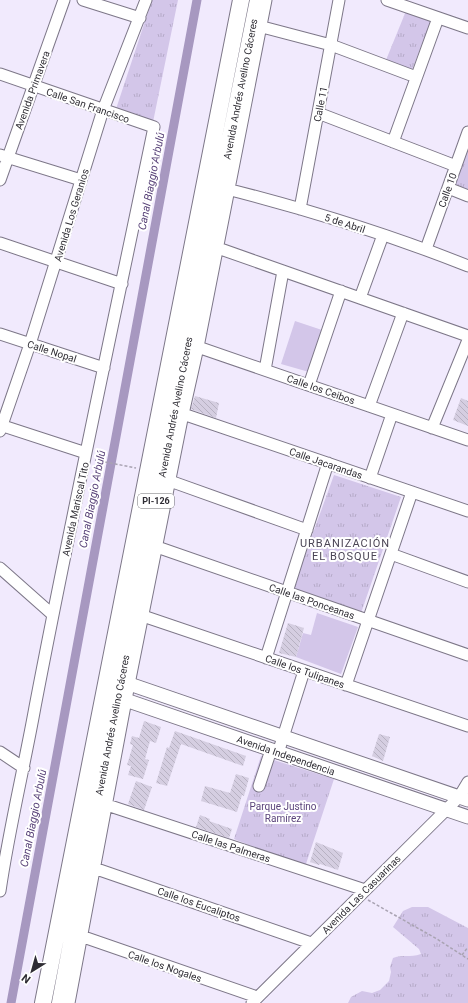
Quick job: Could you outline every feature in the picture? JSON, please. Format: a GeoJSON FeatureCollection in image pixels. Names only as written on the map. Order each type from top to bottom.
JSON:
{"type":"FeatureCollection","features":[{"type":"Feature","properties":{"kind":"highway","name":"Avenida Andrés Avelino Cáceres"},"geometry":{"type":"LineString","coordinates":[[43,1003],[116,696],[187,344],[240,0]]}},
{"type":"Feature","properties":{"kind":"highway","name":"Avenida Andrés Avelino Cáceres"},"geometry":{"type":"LineString","coordinates":[[187,344],[213,246],[225,189],[257,25],[258,0]]}},
{"type":"Feature","properties":{"kind":"highway","name":"Avenida Andrés Avelino Cáceres"},"geometry":{"type":"LineString","coordinates":[[68,1001],[77,935],[102,803],[116,696]]}},
{"type":"Feature","properties":{"kind":"main road","name":"Avenida Independencia"},"geometry":{"type":"LineString","coordinates":[[119,680],[463,798]]}},
{"type":"Feature","properties":{"kind":"main road","name":"Avenida Independencia"},"geometry":{"type":"LineString","coordinates":[[116,696],[468,817]]}},
{"type":"Feature","properties":{"kind":"street","name":"Avenida Primavera"},"geometry":{"type":"LineString","coordinates":[[0,180],[4,156],[33,86],[64,0]]}},
{"type":"Feature","properties":{"kind":"street"},"geometry":{"type":"LineString","coordinates":[[83,0],[140,18]]}},
{"type":"Feature","properties":{"kind":"street","name":"Avenida Los Geranios"},"geometry":{"type":"LineString","coordinates":[[1,427],[30,344],[104,110],[146,0]]}},
{"type":"Feature","properties":{"kind":"street","name":"Avenida Andrés Avelino Cáceres"},"geometry":{"type":"LineString","coordinates":[[257,25],[266,0]]}},
{"type":"Feature","properties":{"kind":"street","name":"Calle 11"},"geometry":{"type":"LineString","coordinates":[[300,208],[339,0]]}},
{"type":"Feature","properties":{"kind":"street"},"geometry":{"type":"LineString","coordinates":[[387,0],[468,28]]}},
{"type":"Feature","properties":{"kind":"street"},"geometry":{"type":"LineString","coordinates":[[393,142],[438,18]]}},
{"type":"Feature","properties":{"kind":"street"},"geometry":{"type":"LineString","coordinates":[[257,25],[331,45],[416,78]]}},
{"type":"Feature","properties":{"kind":"street","name":"Calle San Francisco"},"geometry":{"type":"LineString","coordinates":[[0,74],[154,127]]}},
{"type":"Feature","properties":{"kind":"street"},"geometry":{"type":"LineString","coordinates":[[318,113],[456,166]]}},
{"type":"Feature","properties":{"kind":"street","name":"Avenida Mariscal Tito"},"geometry":{"type":"LineString","coordinates":[[0,891],[3,852],[10,832],[24,768],[52,615],[90,457],[104,368],[154,127]]}},
{"type":"Feature","properties":{"kind":"street","name":"Calle 10"},"geometry":{"type":"LineString","coordinates":[[426,249],[468,132]]}},
{"type":"Feature","properties":{"kind":"street"},"geometry":{"type":"LineString","coordinates":[[4,156],[81,180]]}},
{"type":"Feature","properties":{"kind":"street"},"geometry":{"type":"LineString","coordinates":[[448,188],[468,196]]}},
{"type":"Feature","properties":{"kind":"street","name":"5 de Abril"},"geometry":{"type":"LineString","coordinates":[[225,189],[300,208],[426,249],[468,266]]}},
{"type":"Feature","properties":{"kind":"street"},"geometry":{"type":"LineString","coordinates":[[360,298],[383,235]]}},
{"type":"Feature","properties":{"kind":"street"},"geometry":{"type":"LineString","coordinates":[[0,243],[122,284]]}},
{"type":"Feature","properties":{"kind":"street"},"geometry":{"type":"LineString","coordinates":[[213,246],[468,336]]}},
{"type":"Feature","properties":{"kind":"street"},"geometry":{"type":"LineString","coordinates":[[265,370],[282,270]]}},
{"type":"Feature","properties":{"kind":"street"},"geometry":{"type":"LineString","coordinates":[[309,385],[341,291]]}},
{"type":"Feature","properties":{"kind":"street"},"geometry":{"type":"LineString","coordinates":[[369,406],[403,313]]}},
{"type":"Feature","properties":{"kind":"street","name":"Calle Nopal"},"geometry":{"type":"LineString","coordinates":[[0,334],[104,368]]}},
{"type":"Feature","properties":{"kind":"street"},"geometry":{"type":"LineString","coordinates":[[432,428],[468,340]]}},
{"type":"Feature","properties":{"kind":"street","name":"Calle los Ceibos"},"geometry":{"type":"LineString","coordinates":[[187,344],[468,440]]}},
{"type":"Feature","properties":{"kind":"street","name":"Avenida Andrés Avelino Cáceres"},"geometry":{"type":"LineString","coordinates":[[119,680],[143,616],[183,414],[187,344]]}},
{"type":"Feature","properties":{"kind":"street","name":"Calle Jacarandas"},"geometry":{"type":"LineString","coordinates":[[183,414],[468,511]]}},
{"type":"Feature","properties":{"kind":"street"},"geometry":{"type":"LineString","coordinates":[[370,478],[392,414]]}},
{"type":"Feature","properties":{"kind":"street"},"geometry":{"type":"LineString","coordinates":[[1,427],[90,457]]}},
{"type":"Feature","properties":{"kind":"street"},"geometry":{"type":"LineString","coordinates":[[266,658],[328,464]]}},
{"type":"Feature","properties":{"kind":"street"},"geometry":{"type":"LineString","coordinates":[[170,481],[307,530]]}},
{"type":"Feature","properties":{"kind":"street"},"geometry":{"type":"LineString","coordinates":[[346,685],[412,492]]}},
{"type":"Feature","properties":{"kind":"street","name":"Calle las Ponceanas"},"geometry":{"type":"LineString","coordinates":[[156,547],[468,655]]}},
{"type":"Feature","properties":{"kind":"street"},"geometry":{"type":"LineString","coordinates":[[391,554],[468,582]]}},
{"type":"Feature","properties":{"kind":"street"},"geometry":{"type":"LineString","coordinates":[[0,568],[52,615]]}},
{"type":"Feature","properties":{"kind":"street","name":"Calle los Tulipanes"},"geometry":{"type":"LineString","coordinates":[[143,616],[468,726]]}},
{"type":"Feature","properties":{"kind":"street"},"geometry":{"type":"LineString","coordinates":[[259,786],[274,751],[283,736],[304,671]]}},
{"type":"Feature","properties":{"kind":"street"},"geometry":{"type":"LineString","coordinates":[[0,752],[24,768]]}},
{"type":"Feature","properties":{"kind":"street","name":"Avenida Las Casuarinas"},"geometry":{"type":"LineString","coordinates":[[255,1000],[446,810],[463,798],[468,782]]}},
{"type":"Feature","properties":{"kind":"street","name":"Calle las Palmeras"},"geometry":{"type":"LineString","coordinates":[[102,803],[362,892]]}},
{"type":"Feature","properties":{"kind":"street"},"geometry":{"type":"LineString","coordinates":[[0,826],[10,832]]}},
{"type":"Feature","properties":{"kind":"street","name":"Calle los Eucaliptos"},"geometry":{"type":"LineString","coordinates":[[90,867],[312,943]]}},
{"type":"Feature","properties":{"kind":"street","name":"Calle los Nogales"},"geometry":{"type":"LineString","coordinates":[[77,935],[255,1000]]}},
{"type":"Feature","properties":{"kind":"path"},"geometry":{"type":"LineString","coordinates":[[90,457],[98,461],[124,466]]}},
{"type":"Feature","properties":{"kind":"path"},"geometry":{"type":"LineString","coordinates":[[362,892],[402,920],[437,939],[468,959]]}},
{"type":"Feature","properties":{"kind":"path"},"geometry":{"type":"LineString","coordinates":[[462,955],[468,947]]}},
{"type":"Feature","properties":{"kind":"green space"},"geometry":{"type":"Polygon","coordinates":[[[152,0],[178,0],[153,122],[116,109],[152,0]]]}},
{"type":"Feature","properties":{"kind":"green space"},"geometry":{"type":"Polygon","coordinates":[[[406,11],[431,21],[412,70],[386,60],[406,11]]]}},
{"type":"Feature","properties":{"kind":"green space"},"geometry":{"type":"Polygon","coordinates":[[[468,141],[468,192],[451,185],[468,141]]]}},
{"type":"Feature","properties":{"kind":"green space"},"geometry":{"type":"Polygon","coordinates":[[[295,321],[322,330],[309,372],[281,364],[295,321]]]}},
{"type":"Feature","properties":{"kind":"green space"},"geometry":{"type":"Polygon","coordinates":[[[334,475],[401,497],[360,616],[292,591],[334,475]]]}},
{"type":"Feature","properties":{"kind":"green space"},"geometry":{"type":"Polygon","coordinates":[[[317,613],[358,627],[341,674],[296,657],[303,633],[311,635],[317,613]]]}},
{"type":"Feature","properties":{"kind":"green space","name":"Parque Justino Ramírez"},"geometry":{"type":"Polygon","coordinates":[[[261,756],[334,779],[305,867],[234,839],[261,756]]]}},
{"type":"Feature","properties":{"kind":"green space"},"geometry":{"type":"Polygon","coordinates":[[[412,907],[428,907],[468,928],[468,1003],[348,1003],[351,997],[362,991],[372,993],[380,990],[389,981],[391,972],[390,967],[393,958],[421,954],[419,949],[393,927],[403,911],[412,907]]]}},
{"type":"Feature","properties":{"kind":"building"},"geometry":{"type":"Polygon","coordinates":[[[195,396],[219,403],[216,418],[191,409],[195,396]]]}},
{"type":"Feature","properties":{"kind":"building"},"geometry":{"type":"Polygon","coordinates":[[[461,398],[468,401],[468,426],[453,420],[461,398]]]}},
{"type":"Feature","properties":{"kind":"building"},"geometry":{"type":"Polygon","coordinates":[[[288,623],[304,628],[296,657],[279,653],[288,623]]]}},
{"type":"Feature","properties":{"kind":"building"},"geometry":{"type":"Polygon","coordinates":[[[144,721],[161,727],[156,743],[150,741],[145,759],[149,760],[143,779],[128,775],[131,766],[127,765],[133,745],[130,744],[132,736],[139,738],[144,721]]]}},
{"type":"Feature","properties":{"kind":"building"},"geometry":{"type":"Polygon","coordinates":[[[175,731],[246,756],[243,766],[181,744],[167,786],[156,783],[167,747],[169,748],[175,731]]]}},
{"type":"Feature","properties":{"kind":"building"},"geometry":{"type":"Polygon","coordinates":[[[379,734],[390,737],[383,761],[372,756],[379,734]]]}},
{"type":"Feature","properties":{"kind":"building"},"geometry":{"type":"Polygon","coordinates":[[[236,774],[249,778],[244,796],[242,795],[237,812],[201,801],[205,786],[230,793],[236,774]]]}},
{"type":"Feature","properties":{"kind":"building"},"geometry":{"type":"Polygon","coordinates":[[[136,781],[152,787],[144,810],[128,804],[136,781]]]}},
{"type":"Feature","properties":{"kind":"building"},"geometry":{"type":"Polygon","coordinates":[[[200,815],[210,819],[209,821],[232,829],[229,838],[196,827],[200,815]]]}},
{"type":"Feature","properties":{"kind":"building"},"geometry":{"type":"Polygon","coordinates":[[[316,842],[343,853],[338,870],[310,862],[316,842]]]}},
{"type":"Feature","properties":{"kind":"waterway","name":"Canal Biaggio Arbulú"},"geometry":{"type":"LineString","coordinates":[[11,1003],[197,0]]}},
{"type":"Feature","properties":{"kind":"district","name":"URBANIZACIÓN EL BOSQUE"},"geometry":{"type":"Point","coordinates":[345,549]}}]}
